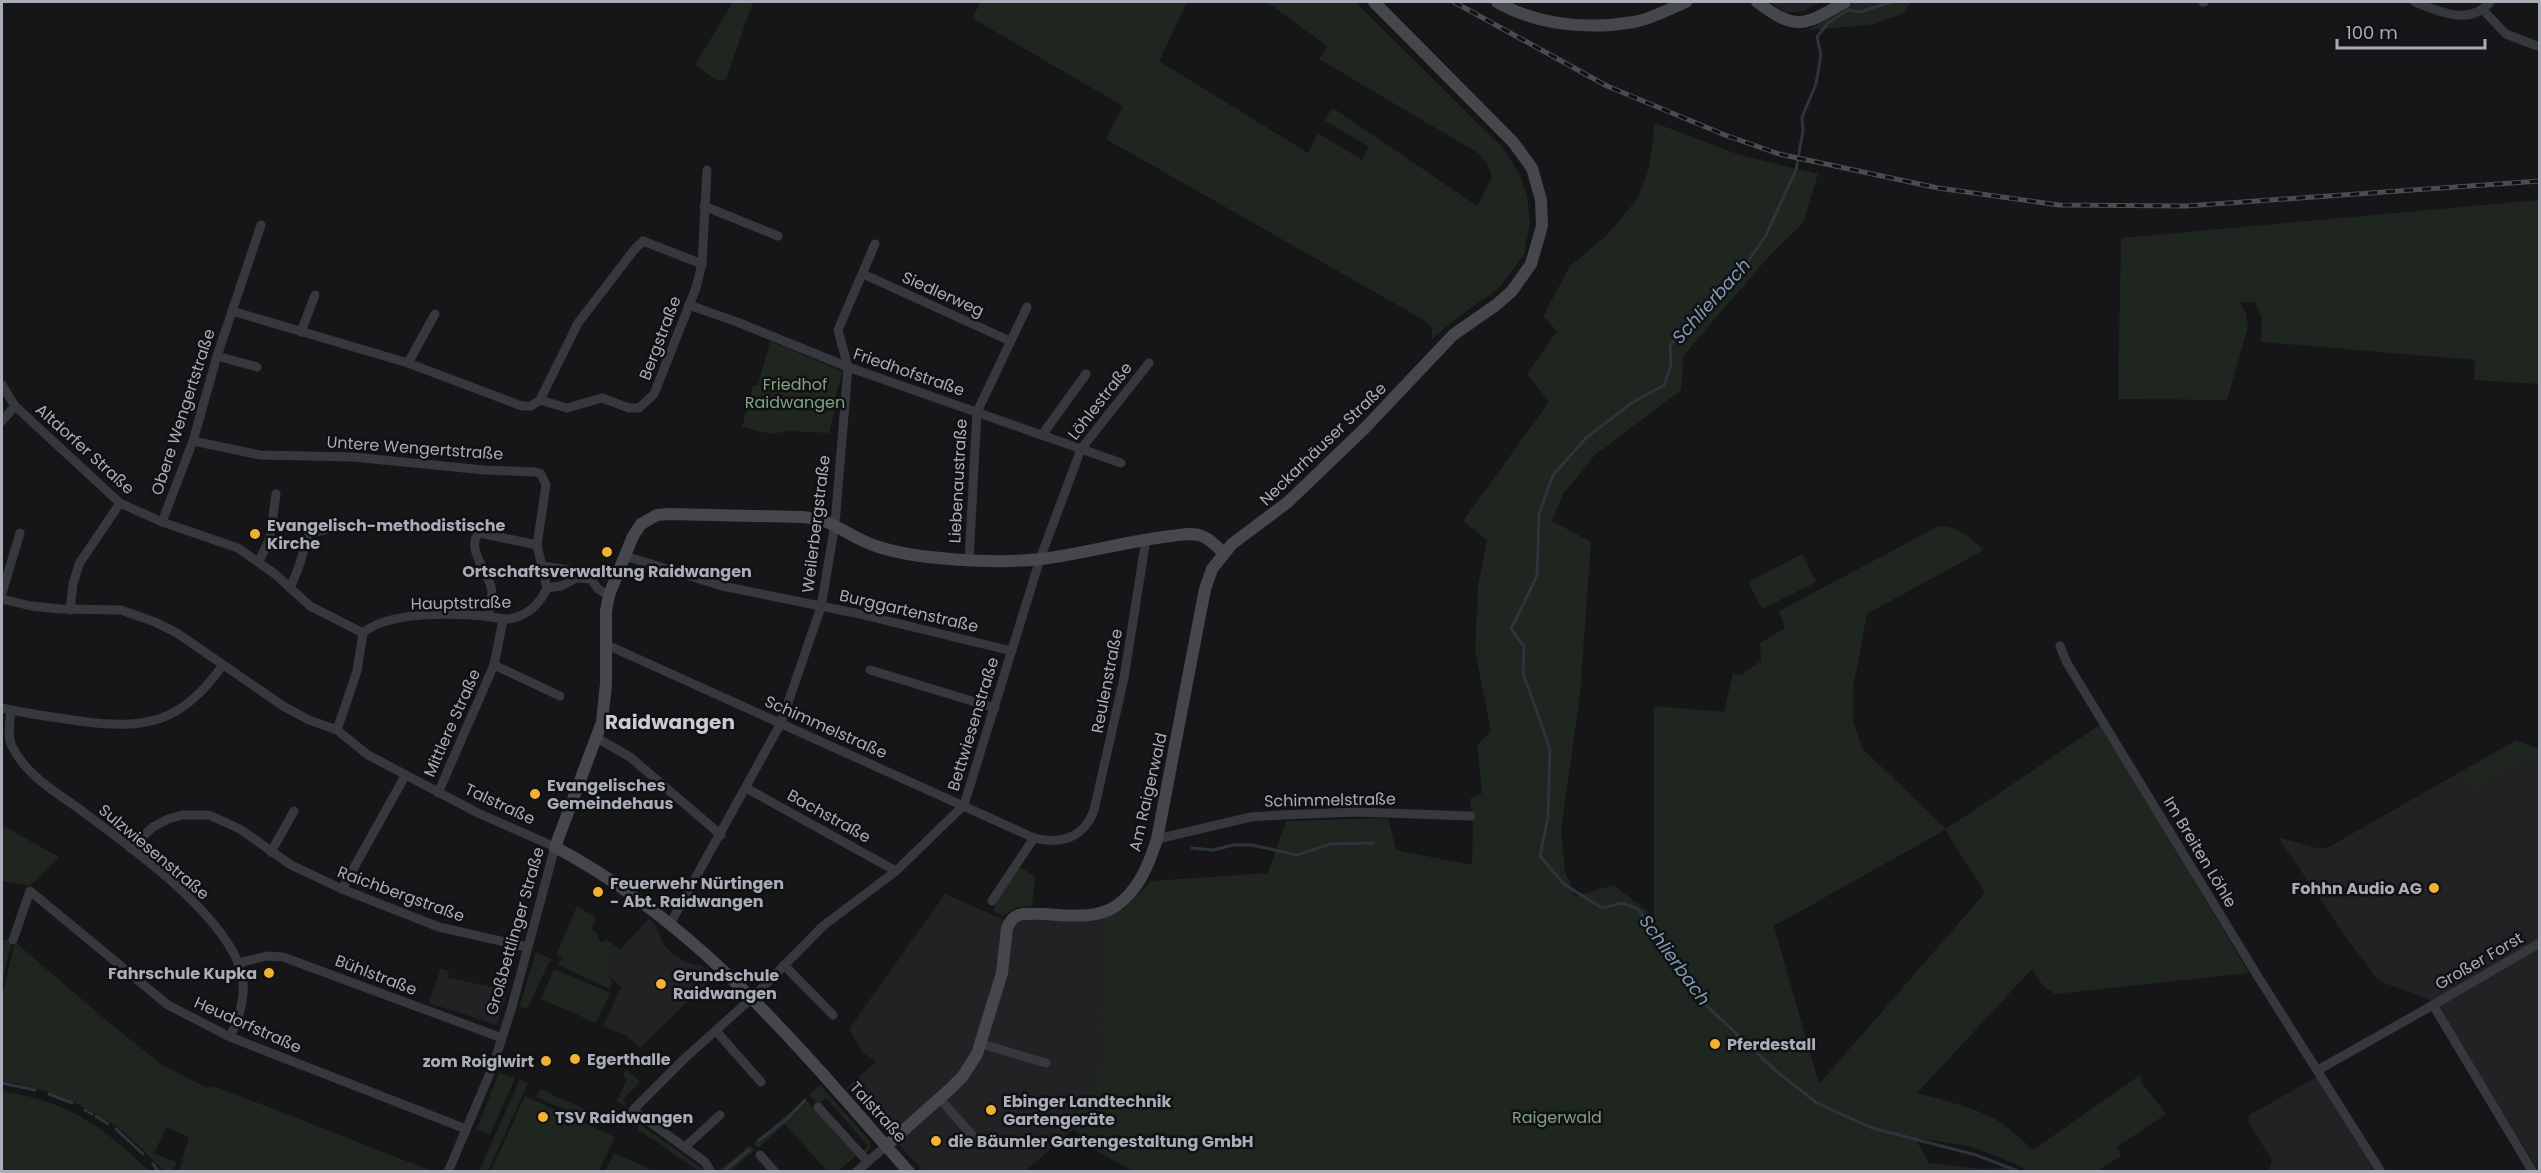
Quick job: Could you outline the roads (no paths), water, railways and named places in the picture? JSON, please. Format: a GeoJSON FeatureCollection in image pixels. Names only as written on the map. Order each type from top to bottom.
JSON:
{"type":"FeatureCollection","features":[{"type":"Feature","properties":{"kind":"street","name":"Neckarhäuser Straße"},"geometry":{"type":"LineString","coordinates":[[1224,553],[1288,502],[1318,474],[1453,335],[1497,305],[1512,291],[1531,264],[1542,226],[1541,200],[1532,168],[1513,142],[1374,2]]}},
{"type":"Feature","properties":{"kind":"street"},"geometry":{"type":"LineString","coordinates":[[1497,2],[1542,20],[1579,26],[1636,22],[1686,2]]}},
{"type":"Feature","properties":{"kind":"street"},"geometry":{"type":"LineString","coordinates":[[1757,2],[1777,16],[1796,23],[1805,22],[1845,2]]}},
{"type":"Feature","properties":{"kind":"street"},"geometry":{"type":"LineString","coordinates":[[2415,2],[2442,14],[2461,16],[2483,10],[2490,2]]}},
{"type":"Feature","properties":{"kind":"street"},"geometry":{"type":"LineString","coordinates":[[2483,10],[2506,34],[2540,47]]}},
{"type":"Feature","properties":{"kind":"street","name":"Bergstraße"},"geometry":{"type":"LineString","coordinates":[[540,400],[567,408],[602,398],[629,408],[639,408],[647,403],[654,394],[696,288],[702,264],[707,170]]}},
{"type":"Feature","properties":{"kind":"street"},"geometry":{"type":"LineString","coordinates":[[705,206],[778,236]]}},
{"type":"Feature","properties":{"kind":"street","name":"Obere Wengertstraße"},"geometry":{"type":"LineString","coordinates":[[162,522],[193,441],[217,356],[261,225]]}},
{"type":"Feature","properties":{"kind":"street"},"geometry":{"type":"LineString","coordinates":[[540,400],[578,323],[643,241],[702,264]]}},
{"type":"Feature","properties":{"kind":"street","name":"Weilerbergstraße"},"geometry":{"type":"LineString","coordinates":[[670,924],[781,723],[821,607],[835,524],[848,367],[838,330],[875,244]]}},
{"type":"Feature","properties":{"kind":"street","name":"Siedlerweg"},"geometry":{"type":"LineString","coordinates":[[863,274],[1010,341]]}},
{"type":"Feature","properties":{"kind":"street"},"geometry":{"type":"LineString","coordinates":[[301,332],[315,295]]}},
{"type":"Feature","properties":{"kind":"street","name":"Friedhofstraße"},"geometry":{"type":"LineString","coordinates":[[689,305],[848,367],[1121,463]]}},
{"type":"Feature","properties":{"kind":"street","name":"Liebenaustraße"},"geometry":{"type":"LineString","coordinates":[[969,560],[977,412],[1027,307]]}},
{"type":"Feature","properties":{"kind":"street","name":"Obere Wengertstraße"},"geometry":{"type":"LineString","coordinates":[[232,311],[408,363],[522,406],[531,406],[540,400]]}},
{"type":"Feature","properties":{"kind":"street"},"geometry":{"type":"LineString","coordinates":[[408,363],[435,315]]}},
{"type":"Feature","properties":{"kind":"street"},"geometry":{"type":"LineString","coordinates":[[217,356],[257,367]]}},
{"type":"Feature","properties":{"kind":"street","name":"Löhlestraße"},"geometry":{"type":"LineString","coordinates":[[1040,560],[1081,449],[1149,363]]}},
{"type":"Feature","properties":{"kind":"street"},"geometry":{"type":"LineString","coordinates":[[1042,435],[1086,374]]}},
{"type":"Feature","properties":{"kind":"street","name":"Altdorfer Straße"},"geometry":{"type":"LineString","coordinates":[[2,385],[15,406],[120,503],[162,522],[209,536],[238,548],[259,561],[310,606],[363,633]]}},
{"type":"Feature","properties":{"kind":"street"},"geometry":{"type":"LineString","coordinates":[[2,421],[15,406]]}},
{"type":"Feature","properties":{"kind":"street","name":"Untere Wengertstraße"},"geometry":{"type":"LineString","coordinates":[[193,441],[260,455],[353,457],[541,474],[546,485],[537,544],[547,588]]}},
{"type":"Feature","properties":{"kind":"street"},"geometry":{"type":"LineString","coordinates":[[259,561],[270,538],[276,494]]}},
{"type":"Feature","properties":{"kind":"street"},"geometry":{"type":"LineString","coordinates":[[70,610],[75,574],[79,564],[120,503]]}},
{"type":"Feature","properties":{"kind":"street"},"geometry":{"type":"LineString","coordinates":[[625,556],[641,524],[657,515],[669,514],[819,518],[835,524],[872,545],[887,550],[969,560],[1040,560],[1146,539],[1192,534],[1212,541],[1224,553]]}},
{"type":"Feature","properties":{"kind":"street"},"geometry":{"type":"LineString","coordinates":[[290,588],[309,534],[328,529]]}},
{"type":"Feature","properties":{"kind":"street"},"geometry":{"type":"LineString","coordinates":[[2,593],[20,533]]}},
{"type":"Feature","properties":{"kind":"street"},"geometry":{"type":"LineString","coordinates":[[488,616],[492,591],[477,554],[476,536],[480,534],[537,544]]}},
{"type":"Feature","properties":{"kind":"street","name":"Reulenstraße"},"geometry":{"type":"LineString","coordinates":[[1086,826],[1094,810],[1124,678],[1146,539]]}},
{"type":"Feature","properties":{"kind":"street","name":"Am Raigerwald"},"geometry":{"type":"LineString","coordinates":[[886,1146],[963,1076],[982,1044],[1005,960],[1006,934],[1010,922],[1018,915],[1084,916],[1101,913],[1115,907],[1142,877],[1157,839],[1205,588],[1212,569],[1224,553]]}},
{"type":"Feature","properties":{"kind":"street","name":"Großbettlinger Straße"},"geometry":{"type":"LineString","coordinates":[[448,1172],[493,1066],[555,847],[602,722],[606,684],[606,610],[609,596],[625,556]]}},
{"type":"Feature","properties":{"kind":"street","name":"Burggartenstraße"},"geometry":{"type":"LineString","coordinates":[[625,556],[722,586],[1012,651]]}},
{"type":"Feature","properties":{"kind":"street","name":"Bettwiesenstraße"},"geometry":{"type":"LineString","coordinates":[[685,1147],[633,1110],[684,1059],[753,998],[823,926],[896,871],[964,805],[1040,560]]}},
{"type":"Feature","properties":{"kind":"street"},"geometry":{"type":"LineString","coordinates":[[543,566],[569,570],[576,578]]}},
{"type":"Feature","properties":{"kind":"street"},"geometry":{"type":"LineString","coordinates":[[547,588],[570,583],[576,578],[591,579],[601,570],[618,574]]}},
{"type":"Feature","properties":{"kind":"street"},"geometry":{"type":"LineString","coordinates":[[591,579],[598,589],[609,596]]}},
{"type":"Feature","properties":{"kind":"street","name":"Hauptstraße"},"geometry":{"type":"LineString","coordinates":[[363,633],[377,623],[395,619],[455,615],[488,616],[502,620],[525,614],[539,601],[547,588]]}},
{"type":"Feature","properties":{"kind":"street","name":"Talstraße"},"geometry":{"type":"LineString","coordinates":[[2,599],[32,606],[70,610],[104,608],[139,616],[177,633],[222,666],[300,716],[337,730],[368,755],[438,793],[555,847],[621,887],[718,964],[753,998],[909,1172]]}},
{"type":"Feature","properties":{"kind":"street","name":"Mittlere Straße"},"geometry":{"type":"LineString","coordinates":[[438,793],[494,666],[502,620]]}},
{"type":"Feature","properties":{"kind":"street"},"geometry":{"type":"LineString","coordinates":[[337,730],[357,671],[363,633]]}},
{"type":"Feature","properties":{"kind":"street","name":"Schimmelstraße"},"geometry":{"type":"LineString","coordinates":[[605,644],[1034,838],[1056,842],[1066,840],[1086,826]]}},
{"type":"Feature","properties":{"kind":"street","name":"Im Breiten Löhle"},"geometry":{"type":"LineString","coordinates":[[2060,646],[2067,663],[2257,975],[2381,1172]]}},
{"type":"Feature","properties":{"kind":"street"},"geometry":{"type":"LineString","coordinates":[[6,709],[112,726],[139,724],[158,720],[188,704],[203,692],[222,666]]}},
{"type":"Feature","properties":{"kind":"street","name":"Mittlere Straße"},"geometry":{"type":"LineString","coordinates":[[494,666],[560,696]]}},
{"type":"Feature","properties":{"kind":"street"},"geometry":{"type":"LineString","coordinates":[[870,670],[995,708]]}},
{"type":"Feature","properties":{"kind":"street","name":"Sulzwiesenstraße"},"geometry":{"type":"LineString","coordinates":[[6,709],[11,744],[23,765],[187,895],[206,917],[238,963],[243,1005],[230,1037]]}},
{"type":"Feature","properties":{"kind":"street"},"geometry":{"type":"LineString","coordinates":[[597,738],[630,756],[721,835]]}},
{"type":"Feature","properties":{"kind":"street"},"geometry":{"type":"LineString","coordinates":[[342,889],[405,776]]}},
{"type":"Feature","properties":{"kind":"street","name":"Bachstraße"},"geometry":{"type":"LineString","coordinates":[[746,788],[896,871]]}},
{"type":"Feature","properties":{"kind":"street"},"geometry":{"type":"LineString","coordinates":[[272,852],[294,811]]}},
{"type":"Feature","properties":{"kind":"street","name":"Schimmelstraße"},"geometry":{"type":"LineString","coordinates":[[1157,839],[1251,817],[1375,813],[1471,816]]}},
{"type":"Feature","properties":{"kind":"street","name":"Raichbergstraße"},"geometry":{"type":"LineString","coordinates":[[130,848],[161,823],[183,815],[209,815],[228,822],[299,869],[342,889],[439,927],[527,947]]}},
{"type":"Feature","properties":{"kind":"street"},"geometry":{"type":"LineString","coordinates":[[992,901],[1034,838]]}},
{"type":"Feature","properties":{"kind":"street","name":"Heudorfstraße"},"geometry":{"type":"LineString","coordinates":[[13,940],[30,891],[168,1005],[230,1037],[466,1129]]}},
{"type":"Feature","properties":{"kind":"street","name":"Großer Forst"},"geometry":{"type":"LineString","coordinates":[[2433,1005],[2540,943]]}},
{"type":"Feature","properties":{"kind":"street","name":"Bühlstraße"},"geometry":{"type":"LineString","coordinates":[[238,963],[267,956],[283,957],[502,1038]]}},
{"type":"Feature","properties":{"kind":"street"},"geometry":{"type":"LineString","coordinates":[[784,965],[833,1016]]}},
{"type":"Feature","properties":{"kind":"street"},"geometry":{"type":"LineString","coordinates":[[2318,1070],[2433,1005],[2533,1172]]}},
{"type":"Feature","properties":{"kind":"street"},"geometry":{"type":"LineString","coordinates":[[716,1031],[761,1082]]}},
{"type":"Feature","properties":{"kind":"street"},"geometry":{"type":"LineString","coordinates":[[982,1044],[1046,1063]]}},
{"type":"Feature","properties":{"kind":"street"},"geometry":{"type":"LineString","coordinates":[[940,1099],[979,1143]]}},
{"type":"Feature","properties":{"kind":"street"},"geometry":{"type":"LineString","coordinates":[[818,1107],[868,1162]]}},
{"type":"Feature","properties":{"kind":"street"},"geometry":{"type":"LineString","coordinates":[[711,1172],[708,1165],[685,1147],[720,1115]]}},
{"type":"Feature","properties":{"kind":"street"},"geometry":{"type":"LineString","coordinates":[[856,1172],[886,1146]]}},
{"type":"Feature","properties":{"kind":"street"},"geometry":{"type":"LineString","coordinates":[[760,1155],[775,1172]]}},
{"type":"Feature","properties":{"kind":"waterway","name":"Schlierbach"},"geometry":{"type":"LineString","coordinates":[[1891,2],[1860,12],[1848,10],[1828,23],[1817,37],[1821,55],[1816,84],[1802,117],[1803,131],[1796,170],[1766,235],[1745,266],[1670,345],[1671,365],[1664,385],[1630,404],[1586,438],[1553,475],[1539,514],[1537,576],[1511,629],[1524,646],[1523,673],[1550,749],[1548,817],[1540,856],[1564,884],[1602,908],[1622,903],[1638,909],[1707,1006],[1775,1070],[1817,1103],[1872,1128],[1976,1155],[2020,1172]]}},
{"type":"Feature","properties":{"kind":"waterway"},"geometry":{"type":"LineString","coordinates":[[1192,848],[1213,850],[1233,845],[1252,845],[1297,855],[1331,844],[1373,843]]}},
{"type":"Feature","properties":{"kind":"waterway"},"geometry":{"type":"LineString","coordinates":[[2,1083],[35,1090]]}},
{"type":"Feature","properties":{"kind":"waterway"},"geometry":{"type":"LineString","coordinates":[[49,1094],[72,1103]]}},
{"type":"Feature","properties":{"kind":"waterway"},"geometry":{"type":"LineString","coordinates":[[758,1141],[788,1118],[805,1100]]}},
{"type":"Feature","properties":{"kind":"waterway"},"geometry":{"type":"LineString","coordinates":[[85,1110],[92,1114]]}},
{"type":"Feature","properties":{"kind":"waterway"},"geometry":{"type":"LineString","coordinates":[[96,1116],[108,1124]]}},
{"type":"Feature","properties":{"kind":"waterway"},"geometry":{"type":"LineString","coordinates":[[116,1129],[143,1154]]}},
{"type":"Feature","properties":{"kind":"waterway"},"geometry":{"type":"LineString","coordinates":[[723,1172],[749,1150]]}},
{"type":"Feature","properties":{"kind":"waterway"},"geometry":{"type":"LineString","coordinates":[[153,1164],[159,1172]]}},
{"type":"Feature","properties":{"kind":"railway"},"geometry":{"type":"LineString","coordinates":[[1454,2],[1607,86],[1725,135],[1779,154],[1938,188],[2059,205],[2186,206],[2540,181]]}},
{"type":"Feature","properties":{"kind":"place","name":"Evangelisch-methodistische Kirche"},"geometry":{"type":"Point","coordinates":[255,534]}},
{"type":"Feature","properties":{"kind":"place","name":"Ortschaftsverwaltung Raidwangen"},"geometry":{"type":"Point","coordinates":[607,552]}},
{"type":"Feature","properties":{"kind":"place","name":"Evangelisches Gemeindehaus"},"geometry":{"type":"Point","coordinates":[535,794]}},
{"type":"Feature","properties":{"kind":"place","name":"Fohhn Audio AG"},"geometry":{"type":"Point","coordinates":[2434,888]}},
{"type":"Feature","properties":{"kind":"place","name":"Feuerwehr Nürtingen - Abt. Raidwangen"},"geometry":{"type":"Point","coordinates":[598,892]}},
{"type":"Feature","properties":{"kind":"place","name":"Fahrschule Kupka"},"geometry":{"type":"Point","coordinates":[269,973]}},
{"type":"Feature","properties":{"kind":"place","name":"Grundschule Raidwangen"},"geometry":{"type":"Point","coordinates":[661,984]}},
{"type":"Feature","properties":{"kind":"place","name":"Pferdestall"},"geometry":{"type":"Point","coordinates":[1715,1044]}},
{"type":"Feature","properties":{"kind":"place","name":"Egerthalle"},"geometry":{"type":"Point","coordinates":[575,1059]}},
{"type":"Feature","properties":{"kind":"place","name":"zom Roiglwirt"},"geometry":{"type":"Point","coordinates":[546,1061]}},
{"type":"Feature","properties":{"kind":"place","name":"Ebinger Landtechnik Gartengeräte"},"geometry":{"type":"Point","coordinates":[991,1110]}},
{"type":"Feature","properties":{"kind":"place","name":"TSV Raidwangen"},"geometry":{"type":"Point","coordinates":[543,1117]}},
{"type":"Feature","properties":{"kind":"place","name":"die Bäumler Gartengestaltung GmbH"},"geometry":{"type":"Point","coordinates":[936,1141]}},
{"type":"Feature","properties":{"kind":"district","name":"Raidwangen"},"geometry":{"type":"Point","coordinates":[670,722]}},
{"type":"Feature","properties":{"kind":"park label","name":"Friedhof Raidwangen"},"geometry":{"type":"Point","coordinates":[795,393]}},
{"type":"Feature","properties":{"kind":"park label","name":"Raigerwald"},"geometry":{"type":"Point","coordinates":[1557,1117]}}]}
